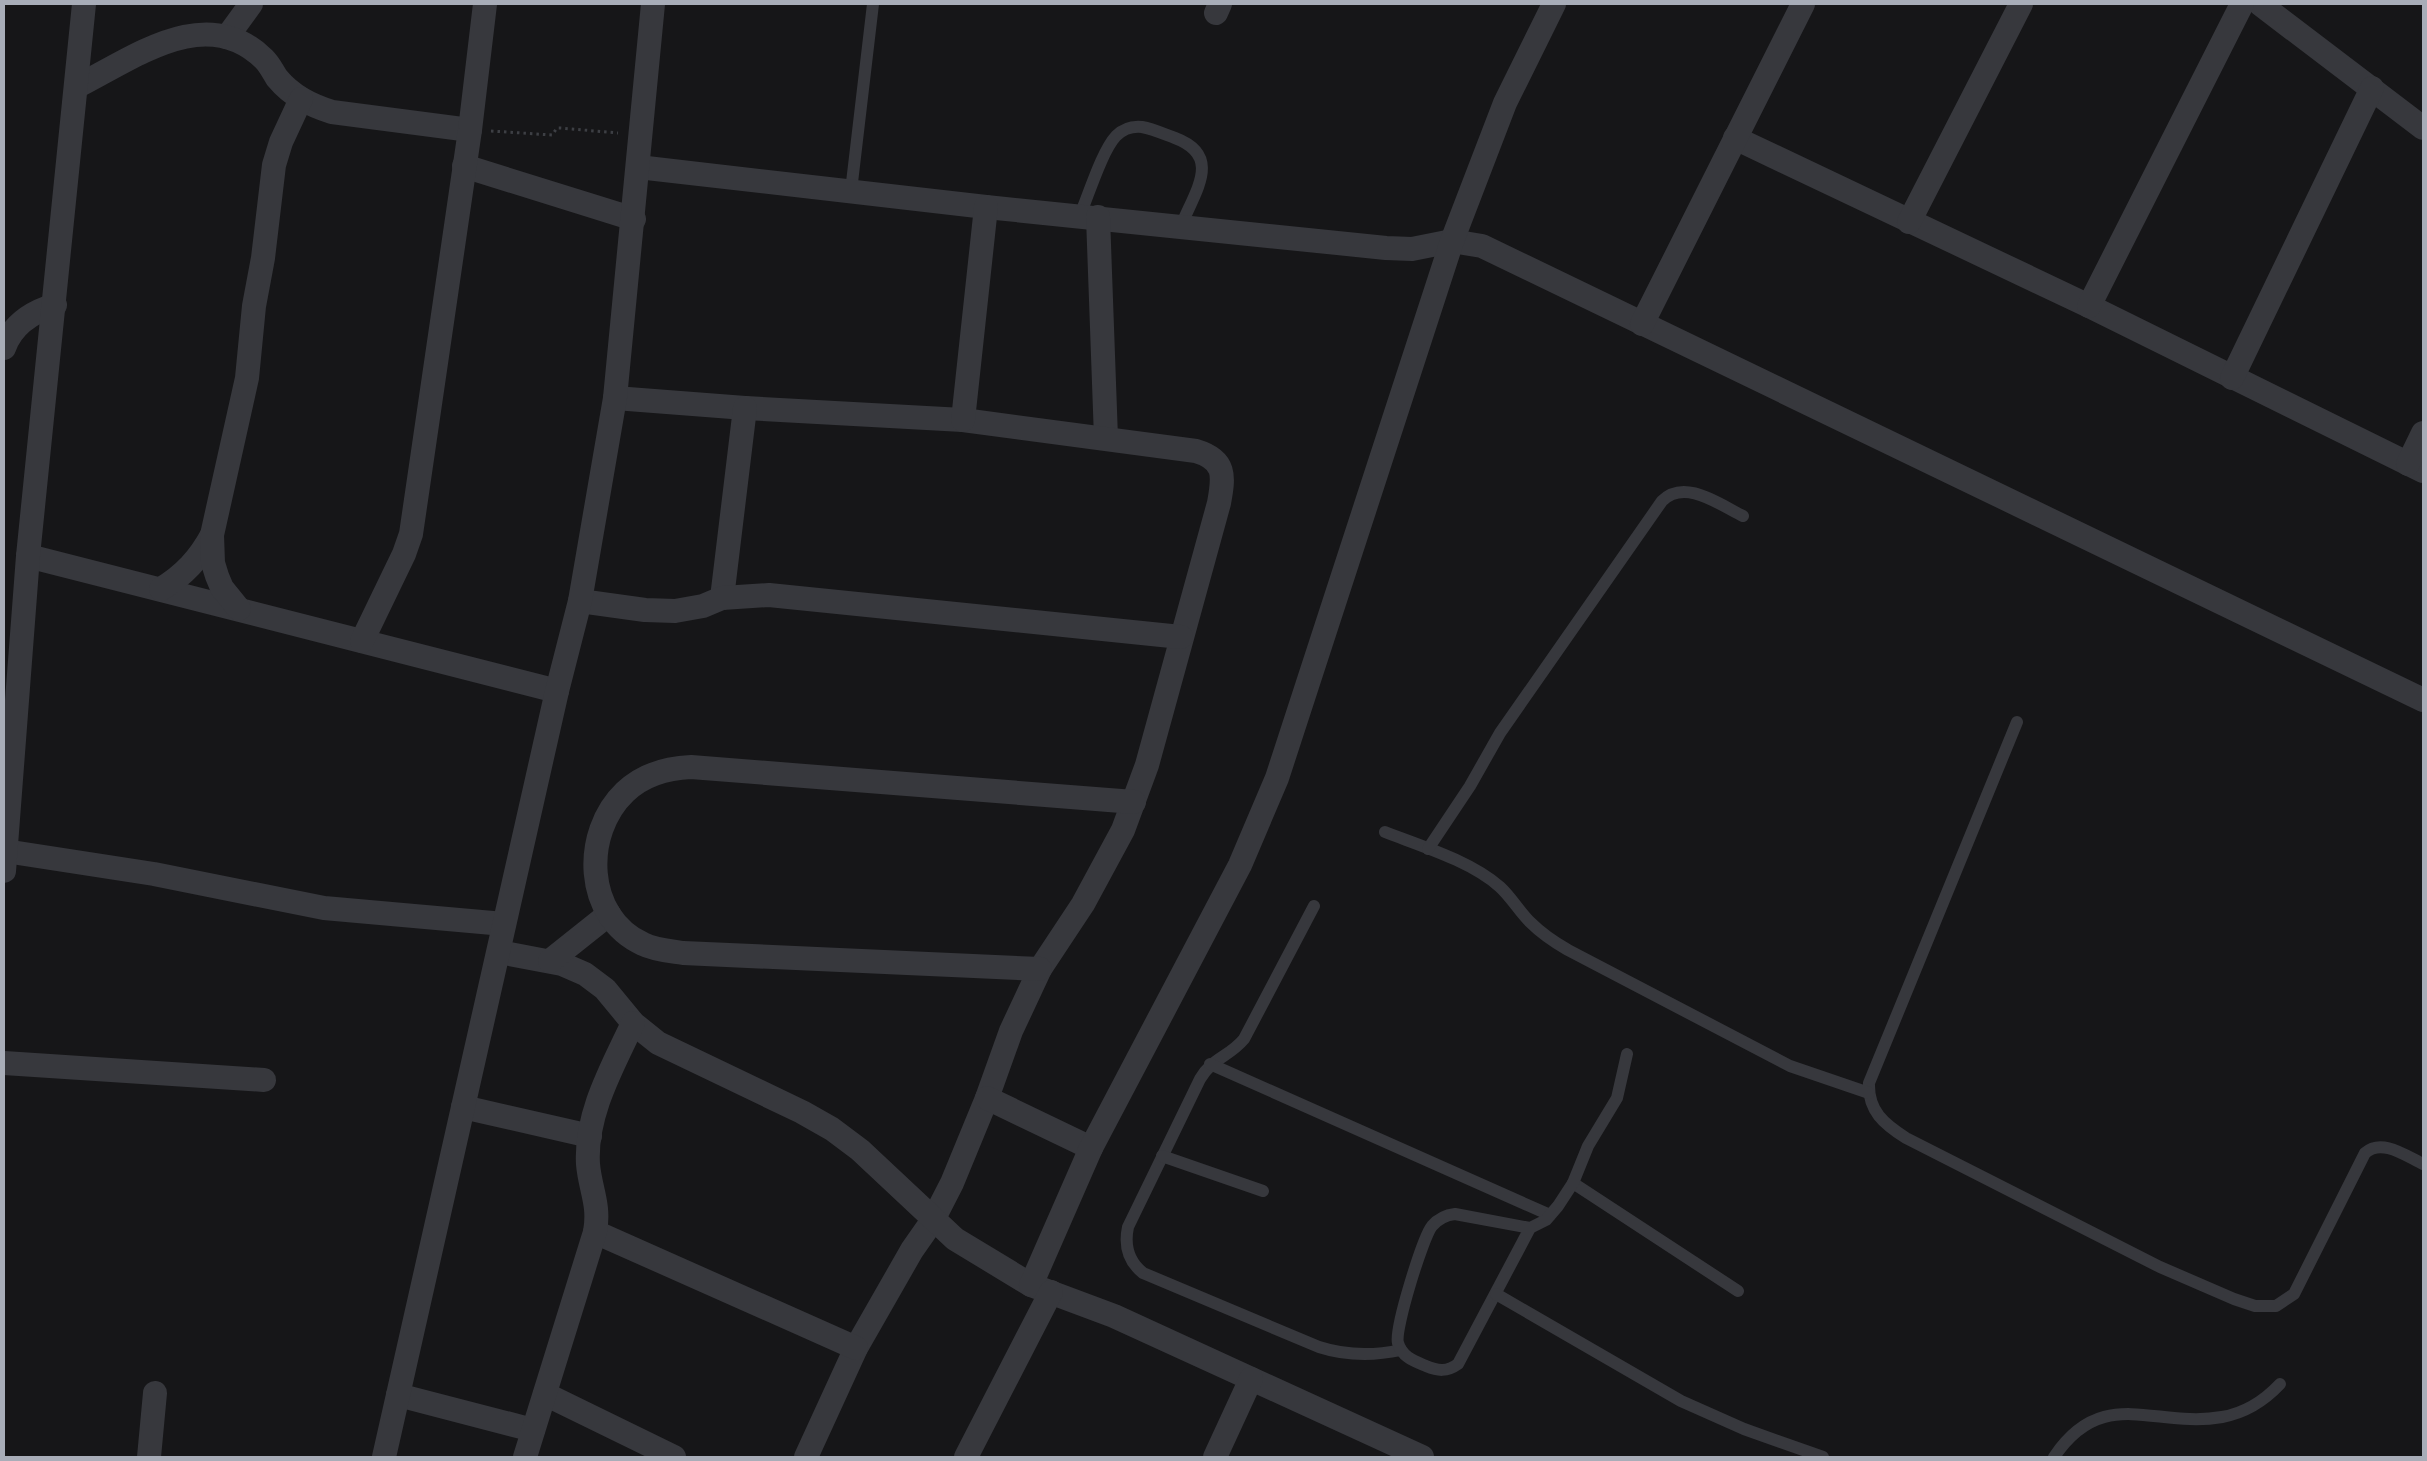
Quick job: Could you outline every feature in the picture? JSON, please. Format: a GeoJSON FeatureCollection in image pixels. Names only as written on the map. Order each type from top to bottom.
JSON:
{"type":"FeatureCollection","features":[{"type":"Feature","properties":{"kind":"street"},"geometry":{"type":"LineString","coordinates":[[84,4],[55,305],[28,556],[8,775],[5,861],[154,874],[324,908],[504,924]]}},
{"type":"Feature","properties":{"kind":"street"},"geometry":{"type":"LineString","coordinates":[[227,37],[251,4]]}},
{"type":"Feature","properties":{"kind":"street"},"geometry":{"type":"LineString","coordinates":[[362,641],[404,554],[411,534],[470,130],[486,4]]}},
{"type":"Feature","properties":{"kind":"street"},"geometry":{"type":"LineString","coordinates":[[384,1457],[557,691],[580,601],[615,398],[634,219],[653,4]]}},
{"type":"Feature","properties":{"kind":"street"},"geometry":{"type":"LineString","coordinates":[[966,1457],[1041,1288],[1091,1148],[1240,865],[1278,778],[1452,241],[1505,103],[1554,4]]}},
{"type":"Feature","properties":{"kind":"street"},"geometry":{"type":"LineString","coordinates":[[1642,324],[1803,4]]}},
{"type":"Feature","properties":{"kind":"street"},"geometry":{"type":"LineString","coordinates":[[1909,222],[2021,4]]}},
{"type":"Feature","properties":{"kind":"street"},"geometry":{"type":"LineString","coordinates":[[2089,306],[2242,4]]}},
{"type":"Feature","properties":{"kind":"street"},"geometry":{"type":"LineString","coordinates":[[2260,4],[2423,128]]}},
{"type":"Feature","properties":{"kind":"street"},"geometry":{"type":"LineString","coordinates":[[76,87],[180,37],[212,34],[227,37],[256,52],[288,90],[301,100],[332,112],[470,130]]}},
{"type":"Feature","properties":{"kind":"street"},"geometry":{"type":"LineString","coordinates":[[2232,378],[2372,88]]}},
{"type":"Feature","properties":{"kind":"street"},"geometry":{"type":"LineString","coordinates":[[161,589],[186,572],[205,549],[212,535],[248,378],[254,306],[266,235],[274,165],[281,142],[301,100]]}},
{"type":"Feature","properties":{"kind":"street"},"geometry":{"type":"LineString","coordinates":[[1735,138],[2089,306],[2415,468],[2423,433]]}},
{"type":"Feature","properties":{"kind":"street"},"geometry":{"type":"LineString","coordinates":[[464,166],[634,219]]}},
{"type":"Feature","properties":{"kind":"street"},"geometry":{"type":"LineString","coordinates":[[638,167],[986,207],[1399,249],[1426,248],[1452,241],[1472,243],[1492,249],[1642,324],[2423,700]]}},
{"type":"Feature","properties":{"kind":"street"},"geometry":{"type":"LineString","coordinates":[[963,420],[986,207]]}},
{"type":"Feature","properties":{"kind":"street"},"geometry":{"type":"LineString","coordinates":[[1089,216],[1106,438]]}},
{"type":"Feature","properties":{"kind":"street"},"geometry":{"type":"LineString","coordinates":[[4,348],[11,333],[20,323],[30,315],[55,305]]}},
{"type":"Feature","properties":{"kind":"street"},"geometry":{"type":"LineString","coordinates":[[615,398],[745,408],[963,420],[1106,438],[1196,451],[1211,457],[1221,471],[1223,479],[1219,503],[1150,756],[1134,802],[1104,868],[1040,969],[1011,1031],[987,1098],[952,1183],[934,1220],[912,1250],[856,1348],[806,1457]]}},
{"type":"Feature","properties":{"kind":"street"},"geometry":{"type":"LineString","coordinates":[[722,598],[745,408]]}},
{"type":"Feature","properties":{"kind":"street"},"geometry":{"type":"LineString","coordinates":[[212,535],[213,563],[216,576],[222,588],[239,609]]}},
{"type":"Feature","properties":{"kind":"street"},"geometry":{"type":"LineString","coordinates":[[28,556],[557,691]]}},
{"type":"Feature","properties":{"kind":"street"},"geometry":{"type":"LineString","coordinates":[[580,601],[668,612],[689,610],[722,598],[768,595],[1181,637]]}},
{"type":"Feature","properties":{"kind":"street"},"geometry":{"type":"LineString","coordinates":[[1040,969],[670,951],[643,944],[630,937],[609,914],[602,901],[596,872],[595,855],[598,837],[604,820],[626,791],[656,773],[674,768],[691,767],[1134,802]]}},
{"type":"Feature","properties":{"kind":"street"},"geometry":{"type":"LineString","coordinates":[[550,961],[609,914]]}},
{"type":"Feature","properties":{"kind":"street"},"geometry":{"type":"LineString","coordinates":[[499,952],[550,961],[574,968],[595,981],[633,1023],[666,1048],[802,1112],[832,1129],[860,1150],[934,1220],[970,1250],[1041,1288],[1114,1316],[1422,1457]]}},
{"type":"Feature","properties":{"kind":"street"},"geometry":{"type":"LineString","coordinates":[[525,1457],[595,1232],[596,1203],[588,1164],[590,1136],[604,1085],[633,1023]]}},
{"type":"Feature","properties":{"kind":"street"},"geometry":{"type":"LineString","coordinates":[[4,1063],[264,1080]]}},
{"type":"Feature","properties":{"kind":"street"},"geometry":{"type":"LineString","coordinates":[[987,1098],[1091,1148]]}},
{"type":"Feature","properties":{"kind":"street"},"geometry":{"type":"LineString","coordinates":[[463,1108],[590,1136]]}},
{"type":"Feature","properties":{"kind":"street"},"geometry":{"type":"LineString","coordinates":[[595,1232],[856,1348]]}},
{"type":"Feature","properties":{"kind":"street"},"geometry":{"type":"LineString","coordinates":[[1215,1457],[1251,1379]]}},
{"type":"Feature","properties":{"kind":"street"},"geometry":{"type":"LineString","coordinates":[[149,1457],[155,1393]]}},
{"type":"Feature","properties":{"kind":"street"},"geometry":{"type":"LineString","coordinates":[[545,1394],[674,1457]]}},
{"type":"Feature","properties":{"kind":"street"},"geometry":{"type":"LineString","coordinates":[[398,1396],[533,1430]]}},
{"type":"Feature","properties":{"kind":"lane"},"geometry":{"type":"LineString","coordinates":[[851,191],[873,4]]}},
{"type":"Feature","properties":{"kind":"lane"},"geometry":{"type":"LineString","coordinates":[[1089,216],[1112,142],[1122,131],[1134,126],[1190,144],[1200,154],[1202,162],[1201,177],[1181,226]]}},
{"type":"Feature","properties":{"kind":"lane"},"geometry":{"type":"LineString","coordinates":[[1428,849],[1470,786],[1500,733],[1662,501],[1673,492],[1687,491],[1743,516]]}},
{"type":"Feature","properties":{"kind":"lane"},"geometry":{"type":"LineString","coordinates":[[2017,722],[1872,1074],[1869,1093],[1873,1110],[1879,1118],[1906,1138],[2160,1267],[2212,1290],[2255,1306],[2276,1306],[2294,1294],[2362,1157],[2368,1150],[2385,1147],[2423,1164]]}},
{"type":"Feature","properties":{"kind":"lane"},"geometry":{"type":"LineString","coordinates":[[1385,832],[1428,849],[1485,876],[1500,887],[1530,922],[1548,938],[1568,950],[1790,1066],[1869,1093]]}},
{"type":"Feature","properties":{"kind":"lane"},"geometry":{"type":"LineString","coordinates":[[1314,906],[1244,1039],[1233,1051],[1210,1064],[1200,1079],[1162,1156],[1126,1236],[1126,1244],[1131,1261],[1143,1273],[1331,1350],[1366,1355],[1401,1350]]}},
{"type":"Feature","properties":{"kind":"lane"},"geometry":{"type":"LineString","coordinates":[[1530,1228],[1465,1354],[1454,1367],[1437,1370],[1409,1359],[1401,1350],[1397,1339],[1399,1325],[1425,1238],[1433,1224],[1447,1215],[1463,1214],[1530,1228],[1541,1224],[1550,1216],[1573,1184],[1588,1146],[1617,1098],[1624,1076],[1627,1054]]}},
{"type":"Feature","properties":{"kind":"lane"},"geometry":{"type":"LineString","coordinates":[[1210,1064],[1550,1216]]}},
{"type":"Feature","properties":{"kind":"lane"},"geometry":{"type":"LineString","coordinates":[[1162,1156],[1263,1191]]}},
{"type":"Feature","properties":{"kind":"lane"},"geometry":{"type":"LineString","coordinates":[[1573,1184],[1738,1291]]}},
{"type":"Feature","properties":{"kind":"lane"},"geometry":{"type":"LineString","coordinates":[[1496,1294],[1681,1401],[1757,1434],[1823,1457]]}},
{"type":"Feature","properties":{"kind":"lane"},"geometry":{"type":"LineString","coordinates":[[2054,1457],[2071,1435],[2087,1424],[2106,1416],[2132,1414],[2194,1419],[2222,1418],[2242,1412],[2260,1402],[2280,1384]]}},
{"type":"Feature","properties":{"kind":"path"},"geometry":{"type":"LineString","coordinates":[[470,130],[552,135],[560,128],[641,136]]}}]}
